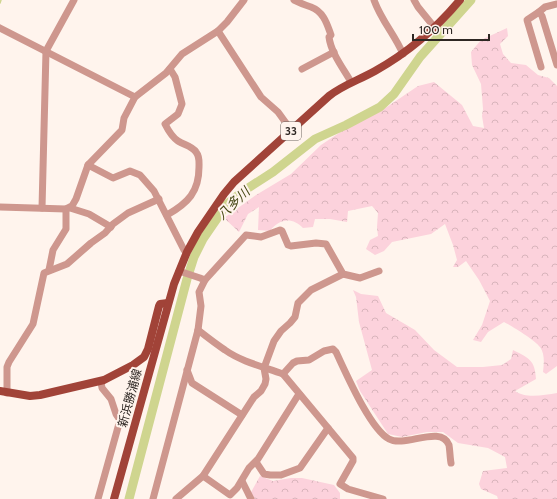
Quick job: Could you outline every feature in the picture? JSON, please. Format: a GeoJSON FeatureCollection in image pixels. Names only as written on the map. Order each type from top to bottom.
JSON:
{"type":"FeatureCollection","features":[{"type":"Feature","properties":{"kind":"main road","name":"33"},"geometry":{"type":"LineString","coordinates":[[4,392],[30,396],[40,395],[101,382],[133,365],[144,357],[148,349],[160,304],[168,302],[187,252],[198,232],[234,182],[340,87],[374,72],[403,54],[444,20],[460,0]]}},
{"type":"Feature","properties":{"kind":"main road","name":"新浜勝浦線"},"geometry":{"type":"LineString","coordinates":[[114,499],[168,302]]}},
{"type":"Feature","properties":{"kind":"street"},"geometry":{"type":"LineString","coordinates":[[42,208],[46,51],[74,0]]}},
{"type":"Feature","properties":{"kind":"street"},"geometry":{"type":"LineString","coordinates":[[49,270],[53,250],[66,229],[68,208],[72,206],[78,194],[88,165],[122,130],[124,118],[135,97],[170,69],[182,54],[218,31],[244,0]]}},
{"type":"Feature","properties":{"kind":"street"},"geometry":{"type":"LineString","coordinates":[[294,0],[302,5],[312,8],[323,16],[331,35],[330,41],[334,52],[351,82]]}},
{"type":"Feature","properties":{"kind":"street"},"geometry":{"type":"LineString","coordinates":[[374,0],[378,12],[403,54]]}},
{"type":"Feature","properties":{"kind":"street"},"geometry":{"type":"LineString","coordinates":[[414,0],[435,28]]}},
{"type":"Feature","properties":{"kind":"street"},"geometry":{"type":"LineString","coordinates":[[541,67],[527,20],[545,6],[557,4]]}},
{"type":"Feature","properties":{"kind":"street"},"geometry":{"type":"LineString","coordinates":[[539,12],[542,16],[557,65]]}},
{"type":"Feature","properties":{"kind":"street"},"geometry":{"type":"LineString","coordinates":[[0,28],[135,97]]}},
{"type":"Feature","properties":{"kind":"street"},"geometry":{"type":"LineString","coordinates":[[218,31],[261,97],[282,116],[291,130]]}},
{"type":"Feature","properties":{"kind":"street"},"geometry":{"type":"LineString","coordinates":[[302,69],[334,52]]}},
{"type":"Feature","properties":{"kind":"street"},"geometry":{"type":"LineString","coordinates":[[167,215],[186,202],[197,187],[199,179],[198,154],[177,140],[164,124],[178,114],[182,104],[175,76],[170,69]]}},
{"type":"Feature","properties":{"kind":"street"},"geometry":{"type":"LineString","coordinates":[[88,165],[113,178],[126,172],[135,172],[149,184],[159,199],[184,250],[187,252]]}},
{"type":"Feature","properties":{"kind":"street"},"geometry":{"type":"LineString","coordinates":[[4,392],[7,366],[33,324],[44,272],[67,264],[128,213],[159,199]]}},
{"type":"Feature","properties":{"kind":"street"},"geometry":{"type":"LineString","coordinates":[[0,207],[68,208],[90,214],[111,227]]}},
{"type":"Feature","properties":{"kind":"street"},"geometry":{"type":"LineString","coordinates":[[153,499],[198,330],[200,306],[199,292],[202,279],[246,235],[261,237],[280,230],[282,231],[288,245],[291,246],[316,243],[326,244],[343,274]]}},
{"type":"Feature","properties":{"kind":"street"},"geometry":{"type":"LineString","coordinates":[[176,499],[203,476],[254,397],[265,384],[266,379],[264,368],[278,334],[295,317],[298,303],[311,290],[343,274],[360,278],[379,271]]}},
{"type":"Feature","properties":{"kind":"street"},"geometry":{"type":"LineString","coordinates":[[180,272],[202,279]]}},
{"type":"Feature","properties":{"kind":"street"},"geometry":{"type":"LineString","coordinates":[[198,330],[226,351],[264,368],[283,374],[353,458],[353,461],[340,484],[348,489],[383,499]]}},
{"type":"Feature","properties":{"kind":"street"},"geometry":{"type":"LineString","coordinates":[[283,374],[293,363],[297,361],[309,360],[324,351],[333,349],[336,352],[355,392],[382,435],[394,442],[431,436],[442,438],[448,445],[451,463]]}},
{"type":"Feature","properties":{"kind":"street"},"geometry":{"type":"LineString","coordinates":[[187,369],[192,383],[242,415]]}},
{"type":"Feature","properties":{"kind":"street"},"geometry":{"type":"LineString","coordinates":[[98,499],[120,420],[116,414],[111,399],[102,388],[101,382]]}},
{"type":"Feature","properties":{"kind":"street"},"geometry":{"type":"LineString","coordinates":[[203,476],[228,497],[242,480],[249,468],[256,462],[297,397],[300,395]]}},
{"type":"Feature","properties":{"kind":"street"},"geometry":{"type":"LineString","coordinates":[[256,462],[264,474],[270,475],[281,475],[300,468],[328,428]]}},
{"type":"Feature","properties":{"kind":"street"},"geometry":{"type":"LineString","coordinates":[[242,480],[251,499]]}},
{"type":"Feature","properties":{"kind":"green space"},"geometry":{"type":"Polygon","coordinates":[[[507,28],[508,36],[500,44],[503,54],[511,63],[526,65],[538,75],[549,78],[557,86],[557,366],[546,374],[543,372],[544,362],[540,347],[529,337],[504,322],[488,332],[481,342],[473,340],[482,325],[490,301],[479,280],[466,261],[458,267],[453,267],[457,260],[445,224],[431,234],[392,242],[384,251],[375,255],[366,249],[370,240],[378,236],[378,213],[372,206],[348,211],[347,222],[330,219],[315,219],[313,227],[303,228],[295,222],[286,220],[282,221],[270,231],[258,230],[259,207],[248,214],[239,232],[224,218],[256,195],[291,174],[321,145],[354,123],[381,111],[418,86],[434,82],[462,105],[473,126],[484,128],[481,84],[472,65],[471,52],[481,40],[507,28]]]}},
{"type":"Feature","properties":{"kind":"green space"},"geometry":{"type":"Polygon","coordinates":[[[353,290],[361,294],[378,296],[386,313],[415,330],[434,350],[457,367],[502,365],[511,359],[513,350],[530,360],[533,364],[536,379],[515,391],[530,396],[557,393],[557,499],[498,499],[497,496],[481,489],[479,484],[483,471],[507,468],[505,457],[488,448],[458,443],[443,432],[427,432],[402,437],[388,434],[360,391],[356,381],[372,370],[359,322],[356,297],[353,290]]]}},
{"type":"Feature","properties":{"kind":"green space"},"geometry":{"type":"Polygon","coordinates":[[[260,476],[273,481],[302,478],[334,485],[340,493],[340,499],[255,499],[250,494],[260,476]]]}},
{"type":"Feature","properties":{"kind":"waterway","name":"八多川"},"geometry":{"type":"LineString","coordinates":[[129,499],[187,279],[194,257],[203,239],[227,204],[242,192],[273,172],[315,139],[380,107],[394,94],[420,57],[471,0]]}}]}
